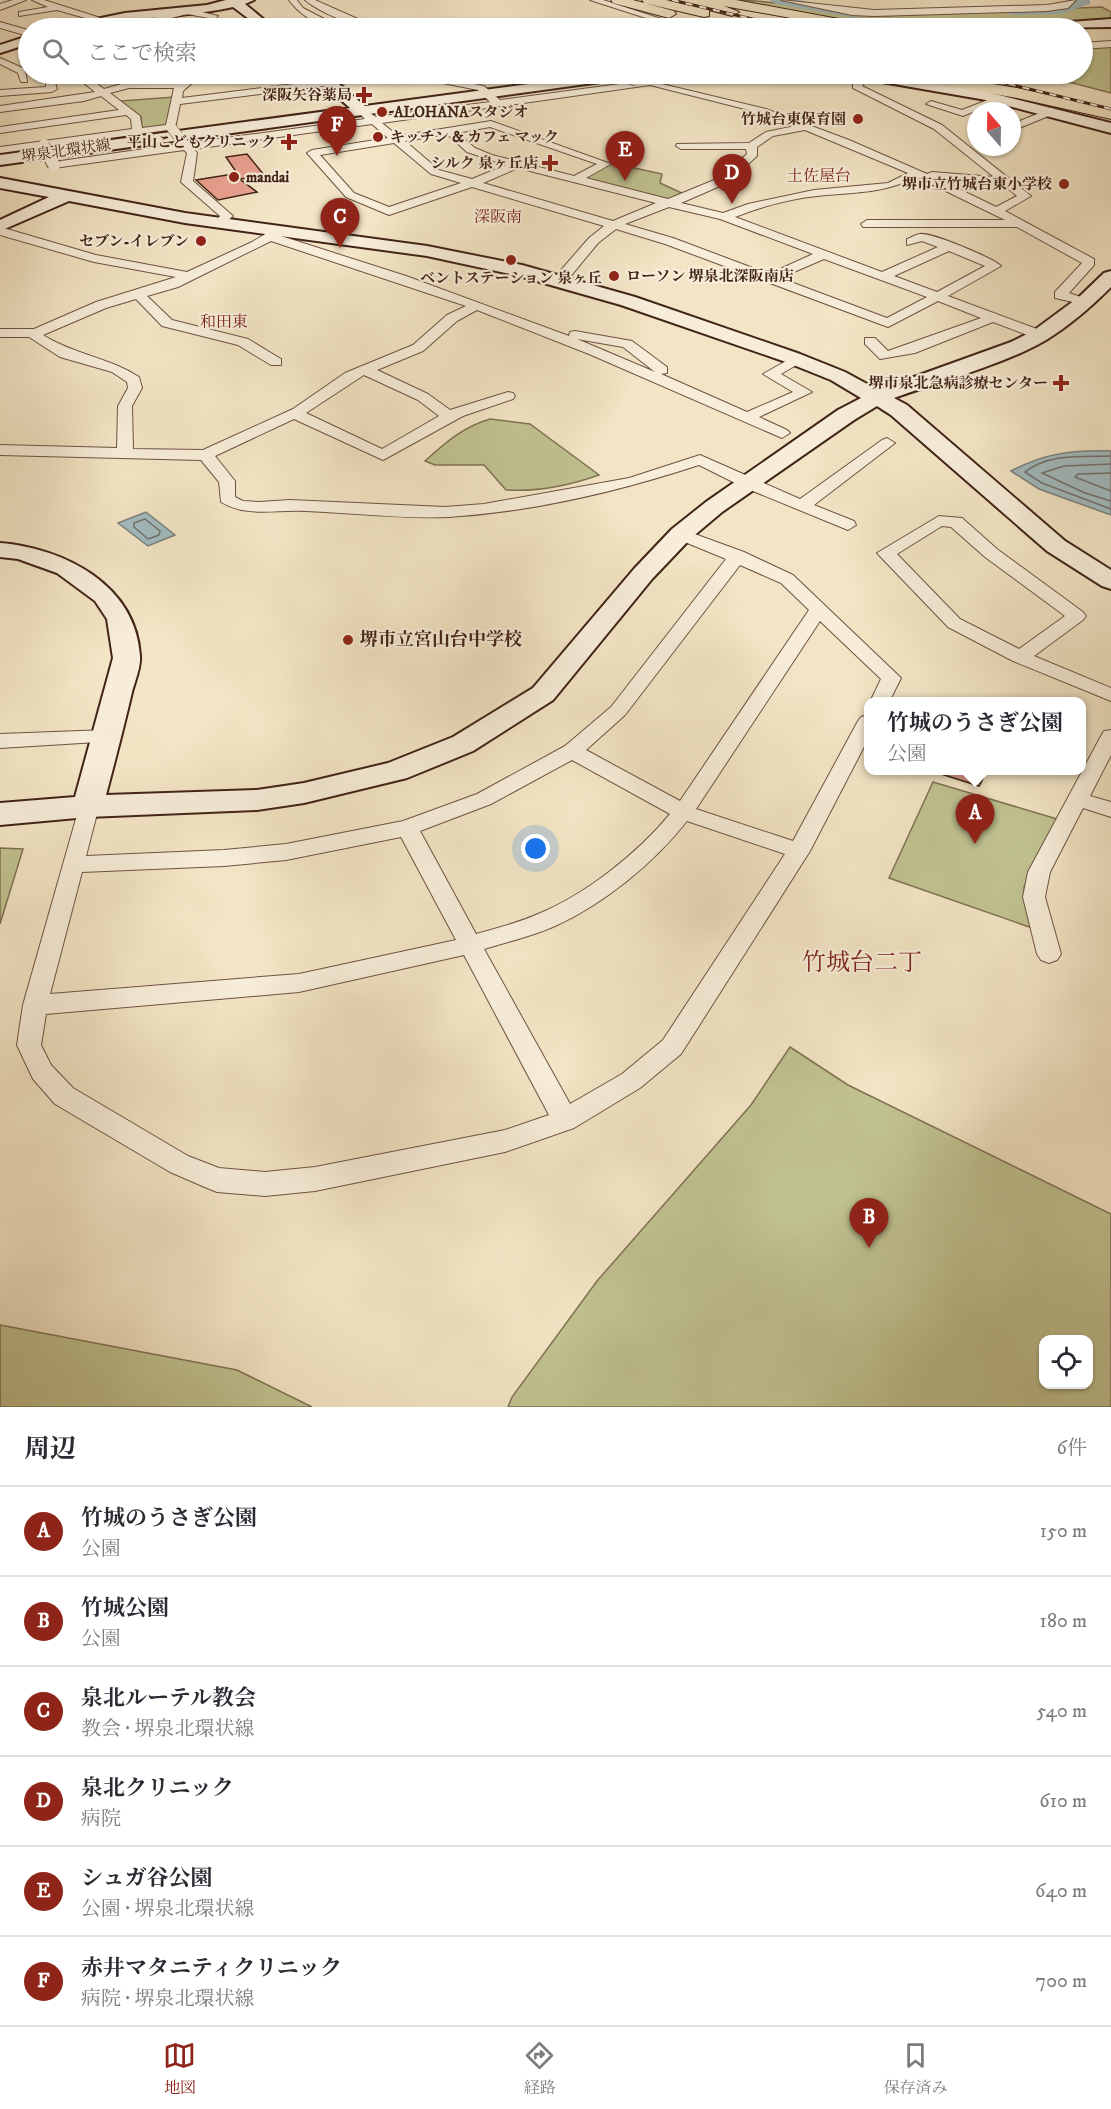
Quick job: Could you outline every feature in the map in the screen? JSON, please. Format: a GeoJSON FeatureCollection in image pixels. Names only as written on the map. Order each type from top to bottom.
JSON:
{"type":"FeatureCollection","features":[{"type":"Feature","properties":{"kind":"main road"},"geometry":{"type":"LineString","coordinates":[[618,0],[690,18]]}},
{"type":"Feature","properties":{"kind":"main road"},"geometry":{"type":"LineString","coordinates":[[633,0],[693,18]]}},
{"type":"Feature","properties":{"kind":"main road"},"geometry":{"type":"LineString","coordinates":[[649,0],[723,18]]}},
{"type":"Feature","properties":{"kind":"main road"},"geometry":{"type":"LineString","coordinates":[[684,0],[759,18]]}},
{"type":"Feature","properties":{"kind":"main road"},"geometry":{"type":"LineString","coordinates":[[699,0],[804,18]]}},
{"type":"Feature","properties":{"kind":"main road"},"geometry":{"type":"LineString","coordinates":[[714,0],[807,18]]}},
{"type":"Feature","properties":{"kind":"main road"},"geometry":{"type":"LineString","coordinates":[[965,84],[1111,114]]}},
{"type":"Feature","properties":{"kind":"main road"},"geometry":{"type":"LineString","coordinates":[[990,84],[1111,114]]}},
{"type":"Feature","properties":{"kind":"main road"},"geometry":{"type":"LineString","coordinates":[[1029,84],[1103,102]]}},
{"type":"Feature","properties":{"kind":"main road"},"geometry":{"type":"LineString","coordinates":[[1045,84],[1103,102]]}},
{"type":"Feature","properties":{"kind":"street"},"geometry":{"type":"LineString","coordinates":[[0,7],[22,0]]}},
{"type":"Feature","properties":{"kind":"street"},"geometry":{"type":"LineString","coordinates":[[36,0],[75,14],[97,18]]}},
{"type":"Feature","properties":{"kind":"street"},"geometry":{"type":"LineString","coordinates":[[293,0],[300,10],[318,18]]}},
{"type":"Feature","properties":{"kind":"street"},"geometry":{"type":"LineString","coordinates":[[309,0],[351,18]]}},
{"type":"Feature","properties":{"kind":"street"},"geometry":{"type":"LineString","coordinates":[[594,0],[652,18]]}},
{"type":"Feature","properties":{"kind":"street"},"geometry":{"type":"LineString","coordinates":[[785,0],[860,13],[1057,8],[1070,4],[1072,0]]}},
{"type":"Feature","properties":{"kind":"street"},"geometry":{"type":"LineString","coordinates":[[126,18],[187,11],[239,1],[257,18]]}},
{"type":"Feature","properties":{"kind":"street"},"geometry":{"type":"LineString","coordinates":[[22,14],[59,8]]}},
{"type":"Feature","properties":{"kind":"street"},"geometry":{"type":"LineString","coordinates":[[165,18],[187,11],[214,16]]}},
{"type":"Feature","properties":{"kind":"street"},"geometry":{"type":"LineString","coordinates":[[1093,24],[1111,23]]}},
{"type":"Feature","properties":{"kind":"street"},"geometry":{"type":"LineString","coordinates":[[0,25],[18,30]]}},
{"type":"Feature","properties":{"kind":"street"},"geometry":{"type":"LineString","coordinates":[[1093,45],[1111,44]]}},
{"type":"Feature","properties":{"kind":"street"},"geometry":{"type":"LineString","coordinates":[[17,68],[2,54],[18,45]]}},
{"type":"Feature","properties":{"kind":"street"},"geometry":{"type":"LineString","coordinates":[[5,93],[12,83],[18,82]]}},
{"type":"Feature","properties":{"kind":"street"},"geometry":{"type":"LineString","coordinates":[[5,93],[52,89],[44,84]]}},
{"type":"Feature","properties":{"kind":"street"},"geometry":{"type":"LineString","coordinates":[[93,84],[136,118],[137,131]]}},
{"type":"Feature","properties":{"kind":"street"},"geometry":{"type":"LineString","coordinates":[[176,84],[179,87]]}},
{"type":"Feature","properties":{"kind":"street"},"geometry":{"type":"LineString","coordinates":[[0,110],[56,103],[104,93],[128,85],[179,87],[183,84]]}},
{"type":"Feature","properties":{"kind":"street"},"geometry":{"type":"LineString","coordinates":[[178,101],[247,89],[290,87],[301,84]]}},
{"type":"Feature","properties":{"kind":"street"},"geometry":{"type":"LineString","coordinates":[[331,84],[435,172],[615,225],[770,278],[888,323],[995,266],[922,237],[911,242]]}},
{"type":"Feature","properties":{"kind":"street"},"geometry":{"type":"LineString","coordinates":[[390,84],[393,87]]}},
{"type":"Feature","properties":{"kind":"street"},"geometry":{"type":"LineString","coordinates":[[461,84],[481,88],[492,98]]}},
{"type":"Feature","properties":{"kind":"street","name":"堺泉北環状線"},"geometry":{"type":"LineString","coordinates":[[0,160],[361,110],[492,98],[599,84]]}},
{"type":"Feature","properties":{"kind":"street"},"geometry":{"type":"LineString","coordinates":[[657,84],[746,106],[804,127],[917,174],[1020,225],[1090,262],[1060,295],[1086,301]]}},
{"type":"Feature","properties":{"kind":"street"},"geometry":{"type":"LineString","coordinates":[[857,84],[856,86],[859,88],[938,128],[1025,196],[994,212]]}},
{"type":"Feature","properties":{"kind":"street"},"geometry":{"type":"LineString","coordinates":[[922,84],[1052,111],[1111,128]]}},
{"type":"Feature","properties":{"kind":"street"},"geometry":{"type":"LineString","coordinates":[[142,85],[144,98]]}},
{"type":"Feature","properties":{"kind":"street"},"geometry":{"type":"LineString","coordinates":[[171,127],[179,87]]}},
{"type":"Feature","properties":{"kind":"street"},"geometry":{"type":"LineString","coordinates":[[290,87],[299,99]]}},
{"type":"Feature","properties":{"kind":"street"},"geometry":{"type":"LineString","coordinates":[[910,112],[964,91]]}},
{"type":"Feature","properties":{"kind":"street"},"geometry":{"type":"LineString","coordinates":[[33,125],[54,165],[374,120],[492,98]]}},
{"type":"Feature","properties":{"kind":"street"},"geometry":{"type":"LineString","coordinates":[[491,124],[489,122],[492,98]]}},
{"type":"Feature","properties":{"kind":"street"},"geometry":{"type":"LineString","coordinates":[[931,104],[963,113],[999,99]]}},
{"type":"Feature","properties":{"kind":"street"},"geometry":{"type":"LineString","coordinates":[[1021,124],[1052,111]]}},
{"type":"Feature","properties":{"kind":"street"},"geometry":{"type":"LineString","coordinates":[[0,130],[128,112]]}},
{"type":"Feature","properties":{"kind":"street"},"geometry":{"type":"LineString","coordinates":[[515,165],[470,184],[390,211],[350,195],[312,153],[491,124],[606,164],[576,179]]}},
{"type":"Feature","properties":{"kind":"street"},"geometry":{"type":"LineString","coordinates":[[0,150],[171,127]]}},
{"type":"Feature","properties":{"kind":"street"},"geometry":{"type":"LineString","coordinates":[[171,127],[192,153],[187,182],[227,216],[220,223]]}},
{"type":"Feature","properties":{"kind":"street"},"geometry":{"type":"LineString","coordinates":[[681,146],[751,146],[770,134],[804,127]]}},
{"type":"Feature","properties":{"kind":"street"},"geometry":{"type":"LineString","coordinates":[[449,132],[471,150],[515,165],[724,218],[1040,335]]}},
{"type":"Feature","properties":{"kind":"street"},"geometry":{"type":"LineString","coordinates":[[560,280],[592,241],[615,225],[665,202],[727,180],[753,154],[751,146]]}},
{"type":"Feature","properties":{"kind":"street"},"geometry":{"type":"LineString","coordinates":[[963,149],[967,147]]}},
{"type":"Feature","properties":{"kind":"street"},"geometry":{"type":"LineString","coordinates":[[724,218],[752,206],[814,193],[890,186],[917,174],[1004,181]]}},
{"type":"Feature","properties":{"kind":"street"},"geometry":{"type":"LineString","coordinates":[[0,183],[274,234],[427,251],[560,280],[798,360],[878,397],[923,428],[1056,546],[1111,581]]}},
{"type":"Feature","properties":{"kind":"street"},"geometry":{"type":"LineString","coordinates":[[0,226],[64,196]]}},
{"type":"Feature","properties":{"kind":"street"},"geometry":{"type":"LineString","coordinates":[[867,224],[950,222],[1020,225]]}},
{"type":"Feature","properties":{"kind":"street"},"geometry":{"type":"LineString","coordinates":[[0,231],[94,258],[189,276]]}},
{"type":"Feature","properties":{"kind":"street"},"geometry":{"type":"LineString","coordinates":[[0,333],[36,333],[101,305],[172,284],[274,234],[553,334],[674,384],[782,433]]}},
{"type":"Feature","properties":{"kind":"street"},"geometry":{"type":"LineString","coordinates":[[881,277],[949,247]]}},
{"type":"Feature","properties":{"kind":"street"},"geometry":{"type":"LineString","coordinates":[[770,278],[822,255]]}},
{"type":"Feature","properties":{"kind":"street"},"geometry":{"type":"LineString","coordinates":[[0,814],[88,806],[257,800],[304,793],[396,771],[463,744],[543,694],[643,574],[681,534],[714,507],[846,415],[878,397],[1018,346],[1040,335],[1086,301],[1111,277]]}},
{"type":"Feature","properties":{"kind":"street"},"geometry":{"type":"LineString","coordinates":[[139,295],[167,323],[243,342],[276,362]]}},
{"type":"Feature","properties":{"kind":"street"},"geometry":{"type":"LineString","coordinates":[[0,450],[125,451],[205,455],[296,414],[350,376],[418,348],[452,318],[477,305]]}},
{"type":"Feature","properties":{"kind":"street"},"geometry":{"type":"LineString","coordinates":[[870,340],[885,356],[910,350],[992,318]]}},
{"type":"Feature","properties":{"kind":"street"},"geometry":{"type":"LineString","coordinates":[[36,333],[36,337],[50,347],[117,369],[134,380],[135,388],[125,406],[125,451]]}},
{"type":"Feature","properties":{"kind":"street"},"geometry":{"type":"LineString","coordinates":[[747,417],[805,392],[770,374],[798,360]]}},
{"type":"Feature","properties":{"kind":"street"},"geometry":{"type":"LineString","coordinates":[[365,370],[423,397],[448,416]]}},
{"type":"Feature","properties":{"kind":"street"},"geometry":{"type":"LineString","coordinates":[[296,414],[383,455],[448,416],[476,403],[508,396]]}},
{"type":"Feature","properties":{"kind":"street"},"geometry":{"type":"LineString","coordinates":[[802,506],[887,443]]}},
{"type":"Feature","properties":{"kind":"street"},"geometry":{"type":"LineString","coordinates":[[205,455],[228,481],[226,499],[239,506],[290,505],[445,512],[484,509],[632,482],[687,462],[700,460],[748,484],[848,525]]}},
{"type":"Feature","properties":{"kind":"street"},"geometry":{"type":"LineString","coordinates":[[1020,657],[1077,616],[991,554],[956,522],[939,521],[886,553],[954,623],[1020,657],[1111,695]]}},
{"type":"Feature","properties":{"kind":"street"},"geometry":{"type":"LineString","coordinates":[[681,534],[738,556],[788,579],[891,678],[882,697]]}},
{"type":"Feature","properties":{"kind":"street"},"geometry":{"type":"LineString","coordinates":[[0,550],[22,552],[66,568],[104,596],[120,619],[127,658],[35,1005],[29,1045],[42,1072],[64,1096],[179,1164],[217,1180],[265,1184],[315,1179],[505,1141],[565,1120],[631,1081],[672,1047],[799,851],[864,729]]}},
{"type":"Feature","properties":{"kind":"street"},"geometry":{"type":"LineString","coordinates":[[74,864],[224,858],[286,852],[407,828],[484,799],[572,751],[618,711],[738,556]]}},
{"type":"Feature","properties":{"kind":"street"},"geometry":{"type":"LineString","coordinates":[[35,1005],[299,983],[380,967],[470,945],[547,921],[629,869],[658,843],[683,812],[819,609]]}},
{"type":"Feature","properties":{"kind":"street"},"geometry":{"type":"LineString","coordinates":[[0,741],[107,736]]}},
{"type":"Feature","properties":{"kind":"street"},"geometry":{"type":"LineString","coordinates":[[1049,954],[1034,897],[1039,872],[1111,736]]}},
{"type":"Feature","properties":{"kind":"street"},"geometry":{"type":"LineString","coordinates":[[572,751],[683,812],[799,851]]}},
{"type":"Feature","properties":{"kind":"street"},"geometry":{"type":"LineString","coordinates":[[1077,799],[1111,810]]}},
{"type":"Feature","properties":{"kind":"street"},"geometry":{"type":"LineString","coordinates":[[407,828],[565,1120]]}},
{"type":"Feature","properties":{"kind":"green space"},"geometry":{"type":"Polygon","coordinates":[[[734,0],[770,2],[876,16],[1102,7],[1111,12],[1111,20],[1093,21],[1093,18],[830,18],[734,0]]]}},
{"type":"Feature","properties":{"kind":"green space"},"geometry":{"type":"Polygon","coordinates":[[[1111,46],[1111,93],[1076,84],[1093,84],[1093,47],[1111,46]]]}},
{"type":"Feature","properties":{"kind":"green space"},"geometry":{"type":"Polygon","coordinates":[[[174,97],[175,102],[166,126],[142,129],[141,117],[120,101],[174,97]]]}},
{"type":"Feature","properties":{"kind":"green space"},"geometry":{"type":"Polygon","coordinates":[[[612,163],[662,174],[660,183],[684,194],[669,200],[582,179],[612,163]]]}},
{"type":"Feature","properties":{"kind":"green space"},"geometry":{"type":"Polygon","coordinates":[[[490,419],[530,424],[599,475],[553,487],[506,490],[484,465],[435,465],[425,461],[463,431],[490,419]]]}},
{"type":"Feature","properties":{"kind":"green space"},"geometry":{"type":"Polygon","coordinates":[[[933,782],[1057,819],[1024,887],[1025,905],[1035,929],[889,878],[933,782]]]}},
{"type":"Feature","properties":{"kind":"green space"},"geometry":{"type":"Polygon","coordinates":[[[0,848],[23,849],[0,924],[0,848]]]}},
{"type":"Feature","properties":{"kind":"green space"},"geometry":{"type":"Polygon","coordinates":[[[790,1047],[848,1085],[1111,1214],[1111,1407],[508,1407],[512,1397],[597,1281],[751,1105],[790,1047]]]}},
{"type":"Feature","properties":{"kind":"green space"},"geometry":{"type":"Polygon","coordinates":[[[0,1325],[237,1370],[312,1407],[0,1407],[0,1325]]]}},
{"type":"Feature","properties":{"kind":"water"},"geometry":{"type":"Polygon","coordinates":[[[1084,451],[1111,451],[1111,515],[1039,489],[1011,471],[1047,456],[1084,451]]]}},
{"type":"Feature","properties":{"kind":"water"},"geometry":{"type":"Polygon","coordinates":[[[146,512],[175,535],[148,546],[118,523],[146,512]]]}},
{"type":"Feature","properties":{"kind":"building"},"geometry":{"type":"Polygon","coordinates":[[[247,154],[264,175],[241,179],[226,157],[247,154]]]}},
{"type":"Feature","properties":{"kind":"building"},"geometry":{"type":"Polygon","coordinates":[[[233,174],[257,192],[218,200],[196,180],[233,174]]]}},
{"type":"Feature","properties":{"kind":"building"},"geometry":{"type":"Polygon","coordinates":[[[944,775],[985,775],[979,786],[944,775]]]}},
{"type":"Feature","properties":{"kind":"waterway"},"geometry":{"type":"LineString","coordinates":[[776,0],[856,14]]}},
{"type":"Feature","properties":{"kind":"waterway"},"geometry":{"type":"LineString","coordinates":[[1011,11],[1061,10],[1083,4],[1083,0]]}},
{"type":"Feature","properties":{"kind":"railway"},"geometry":{"type":"LineString","coordinates":[[672,0],[748,18]]}},
{"type":"Feature","properties":{"kind":"railway"},"geometry":{"type":"LineString","coordinates":[[1009,84],[1111,109]]}},
{"type":"Feature","properties":{"kind":"place","name":"深阪矢谷薬局"},"geometry":{"type":"Point","coordinates":[364,95]}},
{"type":"Feature","properties":{"kind":"place","name":"ALOHANAスタジオ"},"geometry":{"type":"Point","coordinates":[382,112]}},
{"type":"Feature","properties":{"kind":"place","name":"竹城台東保育園"},"geometry":{"type":"Point","coordinates":[858,119]}},
{"type":"Feature","properties":{"kind":"place","name":"キッチン & カフェ マック"},"geometry":{"type":"Point","coordinates":[378,137]}},
{"type":"Feature","properties":{"kind":"place","name":"平山こどもクリニック"},"geometry":{"type":"Point","coordinates":[289,142]}},
{"type":"Feature","properties":{"kind":"place","name":"赤井マタニティクリニック"},"geometry":{"type":"Point","coordinates":[337,156]}},
{"type":"Feature","properties":{"kind":"place","name":"シルク 泉ヶ丘店"},"geometry":{"type":"Point","coordinates":[550,163]}},
{"type":"Feature","properties":{"kind":"place","name":"mandai"},"geometry":{"type":"Point","coordinates":[234,177]}},
{"type":"Feature","properties":{"kind":"place","name":"シュガ谷公園"},"geometry":{"type":"Point","coordinates":[625,181]}},
{"type":"Feature","properties":{"kind":"place","name":"堺市立竹城台東小学校"},"geometry":{"type":"Point","coordinates":[1064,184]}},
{"type":"Feature","properties":{"kind":"place","name":"泉北クリニック"},"geometry":{"type":"Point","coordinates":[732,204]}},
{"type":"Feature","properties":{"kind":"place","name":"セブン-イレブン"},"geometry":{"type":"Point","coordinates":[201,241]}},
{"type":"Feature","properties":{"kind":"place","name":"泉北ルーテル教会"},"geometry":{"type":"Point","coordinates":[340,248]}},
{"type":"Feature","properties":{"kind":"place","name":"ベントステーション 泉ヶ丘"},"geometry":{"type":"Point","coordinates":[511,260]}},
{"type":"Feature","properties":{"kind":"place","name":"ローソン 堺泉北深阪南店"},"geometry":{"type":"Point","coordinates":[614,276]}},
{"type":"Feature","properties":{"kind":"place","name":"堺市泉北急病診療センター"},"geometry":{"type":"Point","coordinates":[1061,383]}},
{"type":"Feature","properties":{"kind":"place","name":"堺市立宮山台中学校"},"geometry":{"type":"Point","coordinates":[348,640]}},
{"type":"Feature","properties":{"kind":"place","name":"竹城のうさぎ公園"},"geometry":{"type":"Point","coordinates":[975,844]}},
{"type":"Feature","properties":{"kind":"place","name":"竹城公園"},"geometry":{"type":"Point","coordinates":[869,1248]}},
{"type":"Feature","properties":{"kind":"district","name":"土佐屋台"},"geometry":{"type":"Point","coordinates":[819,176]}},
{"type":"Feature","properties":{"kind":"district","name":"深阪南"},"geometry":{"type":"Point","coordinates":[498,217]}},
{"type":"Feature","properties":{"kind":"district","name":"和田東"},"geometry":{"type":"Point","coordinates":[224,322]}},
{"type":"Feature","properties":{"kind":"district","name":"竹城台二丁"},"geometry":{"type":"Point","coordinates":[862,963]}}]}
